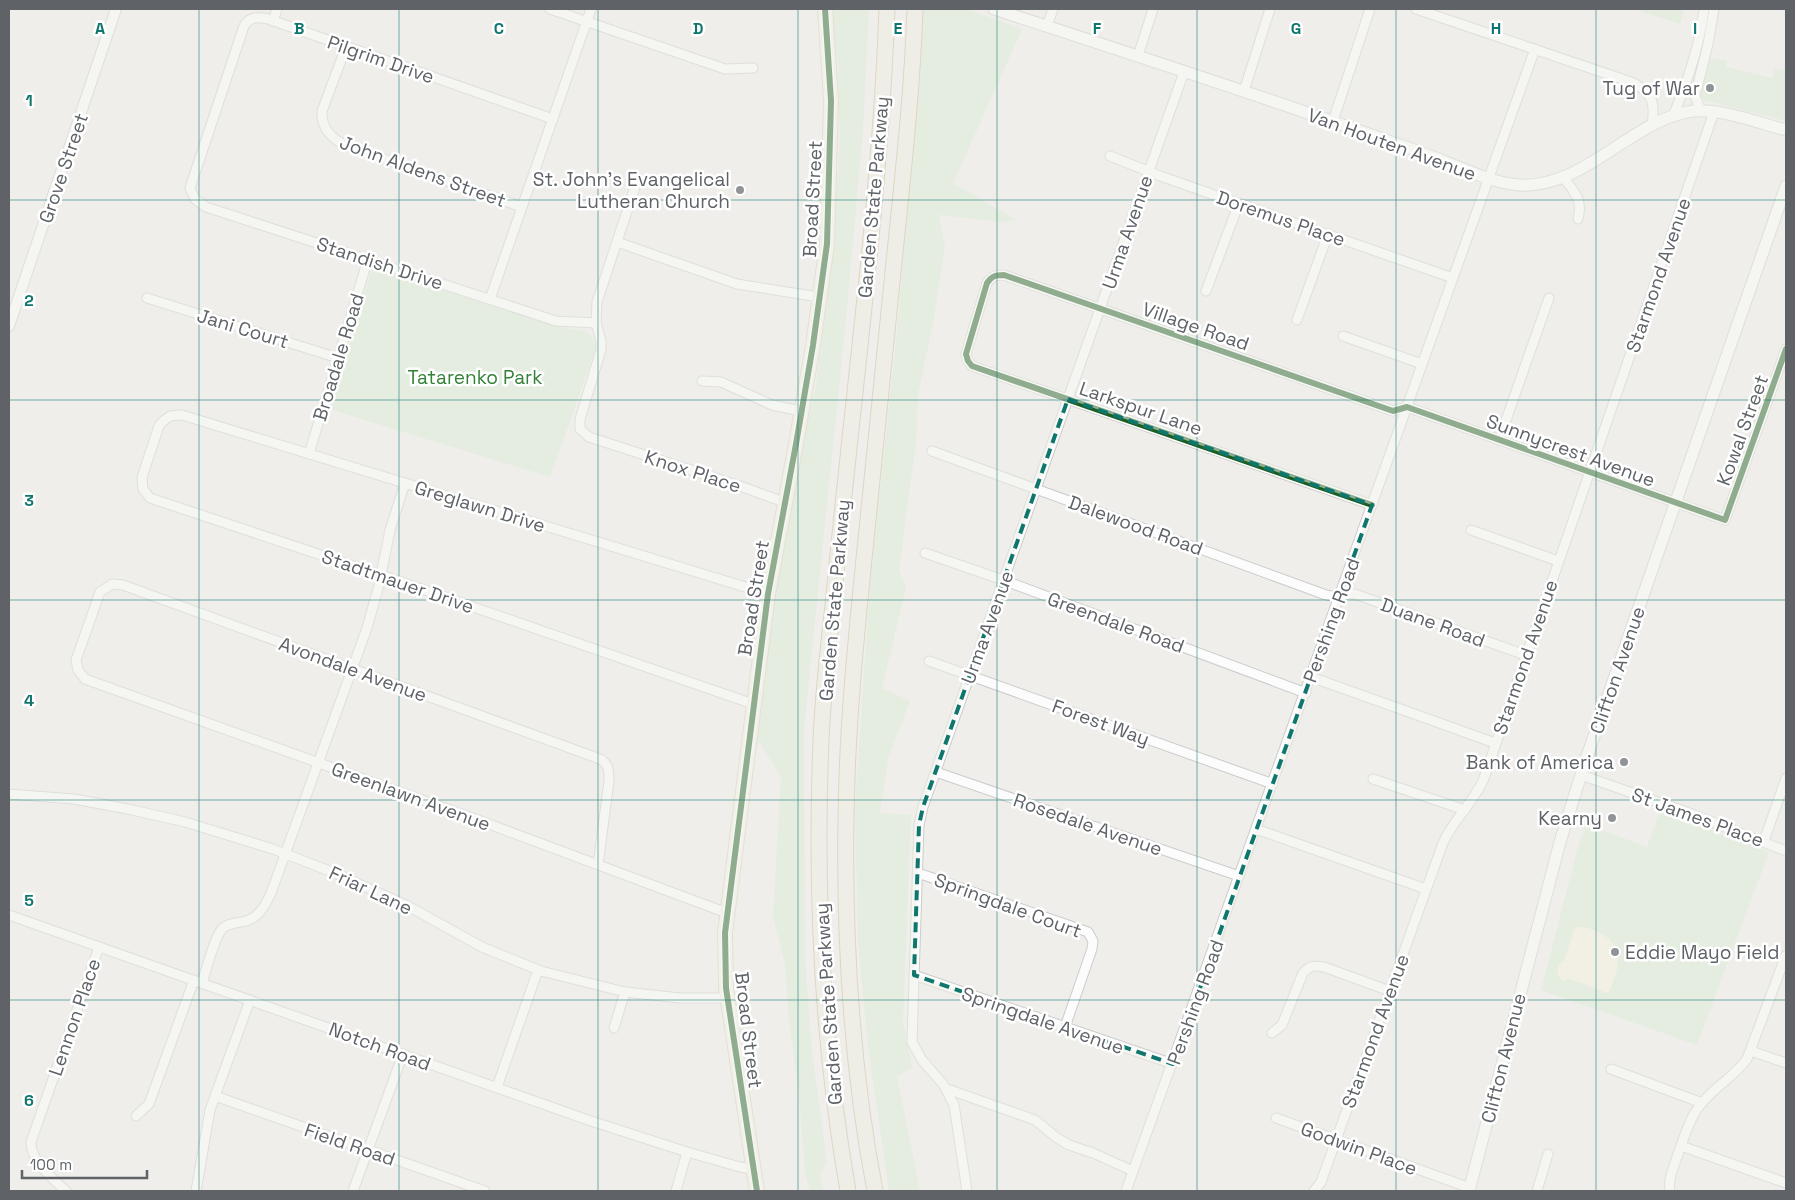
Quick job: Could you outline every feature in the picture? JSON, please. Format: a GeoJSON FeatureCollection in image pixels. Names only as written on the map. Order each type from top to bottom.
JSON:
{"type":"FeatureCollection","features":[{"type":"Feature","properties":{"kind":"highway","name":"Garden State Parkway"},"geometry":{"type":"LineString","coordinates":[[848,1191],[832,1075],[822,956],[818,838],[821,745],[869,250],[882,97],[887,9]]}},
{"type":"Feature","properties":{"kind":"highway","name":"Garden State Parkway"},"geometry":{"type":"LineString","coordinates":[[875,1191],[859,1079],[852,1011],[847,913],[846,818],[850,720],[858,620],[910,100],[915,9]]}},
{"type":"Feature","properties":{"kind":"main road","name":"Broad Street"},"geometry":{"type":"LineString","coordinates":[[757,1191],[727,998],[725,967],[728,913],[768,594],[796,444],[827,244],[831,101],[825,9]]}},
{"type":"Feature","properties":{"kind":"main road","name":"Van Houten Avenue"},"geometry":{"type":"LineString","coordinates":[[994,9],[1244,91],[1488,178],[1515,185],[1526,185],[1563,177],[1652,126],[1673,116],[1688,112],[1714,112],[1781,129]]}},
{"type":"Feature","properties":{"kind":"main road"},"geometry":{"type":"LineString","coordinates":[[1781,129],[1786,138]]}},
{"type":"Feature","properties":{"kind":"main road","name":"Clifton Avenue"},"geometry":{"type":"LineString","coordinates":[[1469,1190],[1555,858],[1581,775],[1786,186]]}},
{"type":"Feature","properties":{"kind":"street","name":"Grove Street"},"geometry":{"type":"LineString","coordinates":[[9,326],[116,9]]}},
{"type":"Feature","properties":{"kind":"street"},"geometry":{"type":"LineString","coordinates":[[273,21],[277,9]]}},
{"type":"Feature","properties":{"kind":"street"},"geometry":{"type":"LineString","coordinates":[[550,9],[725,69],[753,68]]}},
{"type":"Feature","properties":{"kind":"street"},"geometry":{"type":"LineString","coordinates":[[490,299],[591,9]]}},
{"type":"Feature","properties":{"kind":"street"},"geometry":{"type":"LineString","coordinates":[[1048,26],[1053,9]]}},
{"type":"Feature","properties":{"kind":"street"},"geometry":{"type":"LineString","coordinates":[[1138,56],[1153,9]]}},
{"type":"Feature","properties":{"kind":"street"},"geometry":{"type":"LineString","coordinates":[[1244,91],[1270,9]]}},
{"type":"Feature","properties":{"kind":"street"},"geometry":{"type":"LineString","coordinates":[[1333,122],[1370,9]]}},
{"type":"Feature","properties":{"kind":"street"},"geometry":{"type":"LineString","coordinates":[[1416,9],[1634,82],[1642,87],[1652,99],[1654,109],[1652,126]]}},
{"type":"Feature","properties":{"kind":"street"},"geometry":{"type":"LineString","coordinates":[[1673,116],[1684,91],[1704,9]]}},
{"type":"Feature","properties":{"kind":"street"},"geometry":{"type":"LineString","coordinates":[[1701,111],[1695,96],[1708,44],[1714,9]]}},
{"type":"Feature","properties":{"kind":"street","name":"Pilgrim Drive"},"geometry":{"type":"LineString","coordinates":[[195,172],[244,26],[246,22],[255,18],[273,21],[553,119]]}},
{"type":"Feature","properties":{"kind":"street","name":"John Aldens Street"},"geometry":{"type":"LineString","coordinates":[[346,47],[322,112],[321,120],[336,141],[522,207]]}},
{"type":"Feature","properties":{"kind":"street","name":"Pershing Road"},"geometry":{"type":"LineString","coordinates":[[1126,1191],[1535,49]]}},
{"type":"Feature","properties":{"kind":"street","name":"Urma Avenue"},"geometry":{"type":"LineString","coordinates":[[967,1191],[954,1105],[947,1089],[922,1060],[912,1042],[919,825],[1003,580],[1184,72]]}},
{"type":"Feature","properties":{"kind":"street","name":"Starmond Avenue"},"geometry":{"type":"LineString","coordinates":[[1314,1191],[1321,1182],[1448,830],[1478,792],[1483,781],[1714,112]]}},
{"type":"Feature","properties":{"kind":"street","name":"Doremus Place"},"geometry":{"type":"LineString","coordinates":[[1110,156],[1453,278]]}},
{"type":"Feature","properties":{"kind":"street","name":"Standish Drive"},"geometry":{"type":"LineString","coordinates":[[195,172],[190,188],[197,202],[206,207],[556,321],[596,323]]}},
{"type":"Feature","properties":{"kind":"street"},"geometry":{"type":"LineString","coordinates":[[1563,177],[1578,196],[1580,203],[1578,219]]}},
{"type":"Feature","properties":{"kind":"street","name":"Knox Place"},"geometry":{"type":"LineString","coordinates":[[638,178],[596,302],[596,323],[601,341],[599,358],[579,425],[584,434],[602,441],[784,502]]}},
{"type":"Feature","properties":{"kind":"street"},"geometry":{"type":"LineString","coordinates":[[1206,291],[1239,203]]}},
{"type":"Feature","properties":{"kind":"street"},"geometry":{"type":"LineString","coordinates":[[1297,320],[1328,234]]}},
{"type":"Feature","properties":{"kind":"street"},"geometry":{"type":"LineString","coordinates":[[617,242],[738,284],[820,297]]}},
{"type":"Feature","properties":{"kind":"street","name":"Broadale Road"},"geometry":{"type":"LineString","coordinates":[[309,454],[368,259]]}},
{"type":"Feature","properties":{"kind":"street","name":"Village Road"},"geometry":{"type":"LineString","coordinates":[[984,293],[991,277],[1004,275],[1393,410],[1407,407]]}},
{"type":"Feature","properties":{"kind":"street","name":"Larkspur Lane"},"geometry":{"type":"LineString","coordinates":[[984,293],[966,354],[970,364],[1372,505]]}},
{"type":"Feature","properties":{"kind":"street","name":"Jani Court"},"geometry":{"type":"LineString","coordinates":[[148,298],[338,358]]}},
{"type":"Feature","properties":{"kind":"street"},"geometry":{"type":"LineString","coordinates":[[1499,440],[1549,298]]}},
{"type":"Feature","properties":{"kind":"street"},"geometry":{"type":"LineString","coordinates":[[1343,336],[1422,364]]}},
{"type":"Feature","properties":{"kind":"street","name":"Kowal Street"},"geometry":{"type":"LineString","coordinates":[[1725,520],[1786,349]]}},
{"type":"Feature","properties":{"kind":"street"},"geometry":{"type":"LineString","coordinates":[[702,381],[721,382],[772,405],[801,412]]}},
{"type":"Feature","properties":{"kind":"street","name":"Sunnycrest Avenue"},"geometry":{"type":"LineString","coordinates":[[1407,407],[1725,520]]}},
{"type":"Feature","properties":{"kind":"street","name":"Stadtmauer Drive"},"geometry":{"type":"LineString","coordinates":[[191,418],[182,415],[170,416],[159,426],[142,477],[143,489],[150,498],[381,575],[753,704]]}},
{"type":"Feature","properties":{"kind":"street","name":"Greglawn Drive"},"geometry":{"type":"LineString","coordinates":[[191,418],[768,594]]}},
{"type":"Feature","properties":{"kind":"street","name":"Dalewood Road"},"geometry":{"type":"LineString","coordinates":[[932,451],[1326,595],[1340,595]]}},
{"type":"Feature","properties":{"kind":"street"},"geometry":{"type":"LineString","coordinates":[[136,1116],[149,1104],[198,981],[220,932],[233,922],[250,920],[262,910],[271,893],[367,628],[381,575],[390,530],[405,483]]}},
{"type":"Feature","properties":{"kind":"street"},"geometry":{"type":"LineString","coordinates":[[1471,530],[1558,561]]}},
{"type":"Feature","properties":{"kind":"street","name":"Greendale Road"},"geometry":{"type":"LineString","coordinates":[[925,553],[1306,692]]}},
{"type":"Feature","properties":{"kind":"street","name":"Avondale Avenue"},"geometry":{"type":"LineString","coordinates":[[93,682],[80,675],[76,660],[100,592],[106,586],[124,585],[594,756],[604,762],[609,770],[598,865]]}},
{"type":"Feature","properties":{"kind":"street","name":"Duane Road"},"geometry":{"type":"LineString","coordinates":[[1340,595],[1355,594],[1525,656]]}},
{"type":"Feature","properties":{"kind":"street","name":"Forest Way"},"geometry":{"type":"LineString","coordinates":[[929,661],[1272,784]]}},
{"type":"Feature","properties":{"kind":"street"},"geometry":{"type":"LineString","coordinates":[[1311,677],[1495,743]]}},
{"type":"Feature","properties":{"kind":"street","name":"Greenlawn Avenue"},"geometry":{"type":"LineString","coordinates":[[93,682],[728,913]]}},
{"type":"Feature","properties":{"kind":"street","name":"Rosedale Avenue"},"geometry":{"type":"LineString","coordinates":[[936,772],[1240,876]]}},
{"type":"Feature","properties":{"kind":"street","name":"St James Place"},"geometry":{"type":"LineString","coordinates":[[1581,775],[1764,841],[1786,851]]}},
{"type":"Feature","properties":{"kind":"street"},"geometry":{"type":"LineString","coordinates":[[1373,778],[1465,810]]}},
{"type":"Feature","properties":{"kind":"street"},"geometry":{"type":"LineString","coordinates":[[1764,841],[1786,778]]}},
{"type":"Feature","properties":{"kind":"street","name":"Friar Lane"},"geometry":{"type":"LineString","coordinates":[[9,794],[74,799],[128,809],[212,829],[285,853],[406,905],[482,947],[538,970],[583,983],[626,992],[680,998],[727,998]]}},
{"type":"Feature","properties":{"kind":"street"},"geometry":{"type":"LineString","coordinates":[[1256,829],[1426,889]]}},
{"type":"Feature","properties":{"kind":"street","name":"Springdale Court"},"geometry":{"type":"LineString","coordinates":[[918,873],[1088,932],[1093,941],[1092,949],[1065,1027]]}},
{"type":"Feature","properties":{"kind":"street","name":"Notch Road"},"geometry":{"type":"LineString","coordinates":[[9,915],[588,1120],[687,1152],[753,1169]]}},
{"type":"Feature","properties":{"kind":"street","name":"Lennon Place"},"geometry":{"type":"LineString","coordinates":[[66,1191],[51,1179],[45,1171],[31,1148],[31,1142],[99,946]]}},
{"type":"Feature","properties":{"kind":"street"},"geometry":{"type":"LineString","coordinates":[[1670,1191],[1669,1181],[1693,1115],[1702,1103],[1741,1067],[1751,1051],[1786,957]]}},
{"type":"Feature","properties":{"kind":"street"},"geometry":{"type":"LineString","coordinates":[[1272,1033],[1282,1025],[1303,973],[1308,967],[1324,967],[1390,991]]}},
{"type":"Feature","properties":{"kind":"street"},"geometry":{"type":"LineString","coordinates":[[497,1088],[538,970]]}},
{"type":"Feature","properties":{"kind":"street","name":"Springdale Avenue"},"geometry":{"type":"LineString","coordinates":[[914,975],[1173,1064]]}},
{"type":"Feature","properties":{"kind":"street"},"geometry":{"type":"LineString","coordinates":[[614,1028],[626,992]]}},
{"type":"Feature","properties":{"kind":"street"},"geometry":{"type":"LineString","coordinates":[[196,1191],[210,1110],[250,1000]]}},
{"type":"Feature","properties":{"kind":"street"},"geometry":{"type":"LineString","coordinates":[[1751,1051],[1786,1064]]}},
{"type":"Feature","properties":{"kind":"street"},"geometry":{"type":"LineString","coordinates":[[353,1191],[403,1054]]}},
{"type":"Feature","properties":{"kind":"street"},"geometry":{"type":"LineString","coordinates":[[1611,1069],[1702,1103]]}},
{"type":"Feature","properties":{"kind":"street"},"geometry":{"type":"LineString","coordinates":[[947,1089],[1035,1120],[1069,1146],[1093,1153],[1133,1172]]}},
{"type":"Feature","properties":{"kind":"street","name":"Field Road"},"geometry":{"type":"LineString","coordinates":[[215,1096],[481,1191]]}},
{"type":"Feature","properties":{"kind":"street","name":"Godwin Place"},"geometry":{"type":"LineString","coordinates":[[1276,1118],[1469,1190]]}},
{"type":"Feature","properties":{"kind":"street"},"geometry":{"type":"LineString","coordinates":[[1681,1146],[1786,1183]]}},
{"type":"Feature","properties":{"kind":"street"},"geometry":{"type":"LineString","coordinates":[[676,1191],[687,1152]]}},
{"type":"Feature","properties":{"kind":"street"},"geometry":{"type":"LineString","coordinates":[[1538,1191],[1548,1154]]}},
{"type":"Feature","properties":{"kind":"highlighted area"},"geometry":{"type":"Polygon","coordinates":[[[1068,399],[1372,505],[1173,1064],[914,975],[919,825],[923,807],[1068,399]]]}},
{"type":"Feature","properties":{"kind":"green space"},"geometry":{"type":"Polygon","coordinates":[[[831,9],[869,9],[863,130],[845,329],[804,729],[805,959],[812,1052],[827,1163],[820,1173],[823,1191],[810,1191],[805,1173],[798,1084],[789,1023],[785,964],[773,917],[781,777],[755,735],[783,533],[816,385],[830,275],[840,146],[838,69],[831,9]]]}},
{"type":"Feature","properties":{"kind":"green space"},"geometry":{"type":"Polygon","coordinates":[[[920,9],[967,9],[1022,29],[953,183],[1016,220],[1002,222],[939,215],[945,246],[934,318],[918,394],[916,442],[899,571],[906,588],[882,688],[910,701],[888,759],[880,813],[911,815],[903,1022],[912,1067],[897,1077],[920,1191],[889,1191],[868,1047],[858,942],[855,804],[871,572],[897,333],[915,111],[920,9]]]}},
{"type":"Feature","properties":{"kind":"green space"},"geometry":{"type":"Polygon","coordinates":[[[1633,9],[1684,9],[1680,24],[1633,9]]]}},
{"type":"Feature","properties":{"kind":"green space"},"geometry":{"type":"Polygon","coordinates":[[[1709,58],[1727,61],[1726,67],[1772,78],[1774,69],[1784,70],[1786,64],[1786,121],[1704,100],[1699,96],[1709,58]]]}},
{"type":"Feature","properties":{"kind":"green space","name":"Tatarenko Park"},"geometry":{"type":"Polygon","coordinates":[[[372,269],[570,329],[586,331],[593,338],[596,348],[550,477],[329,409],[372,269]]]}},
{"type":"Feature","properties":{"kind":"green space"},"geometry":{"type":"Polygon","coordinates":[[[1660,811],[1769,852],[1697,1045],[1541,990],[1578,847],[1586,824],[1647,847],[1660,811]]]}},
{"type":"Feature","properties":{"kind":"sand"},"geometry":{"type":"Polygon","coordinates":[[[1577,927],[1597,931],[1606,937],[1617,951],[1617,970],[1607,993],[1570,979],[1563,981],[1558,974],[1559,965],[1564,961],[1574,930],[1577,927]]]}},
{"type":"Feature","properties":{"kind":"cycle path"},"geometry":{"type":"LineString","coordinates":[[757,1191],[726,988],[725,933],[768,594],[813,345],[827,244],[831,101],[825,9]]}},
{"type":"Feature","properties":{"kind":"cycle path"},"geometry":{"type":"LineString","coordinates":[[1372,505],[972,366],[966,354],[987,283],[994,276],[1004,275],[1393,411],[1407,407],[1725,520],[1786,349]]}},
{"type":"Feature","properties":{"kind":"place","name":"Tug of War"},"geometry":{"type":"Point","coordinates":[1710,88]}},
{"type":"Feature","properties":{"kind":"place","name":"St. John's Evangelical Lutheran Church"},"geometry":{"type":"Point","coordinates":[740,190]}},
{"type":"Feature","properties":{"kind":"place","name":"Bank of America"},"geometry":{"type":"Point","coordinates":[1624,762]}},
{"type":"Feature","properties":{"kind":"place","name":"Kearny"},"geometry":{"type":"Point","coordinates":[1612,818]}},
{"type":"Feature","properties":{"kind":"place","name":"Eddie Mayo Field"},"geometry":{"type":"Point","coordinates":[1615,952]}}]}
